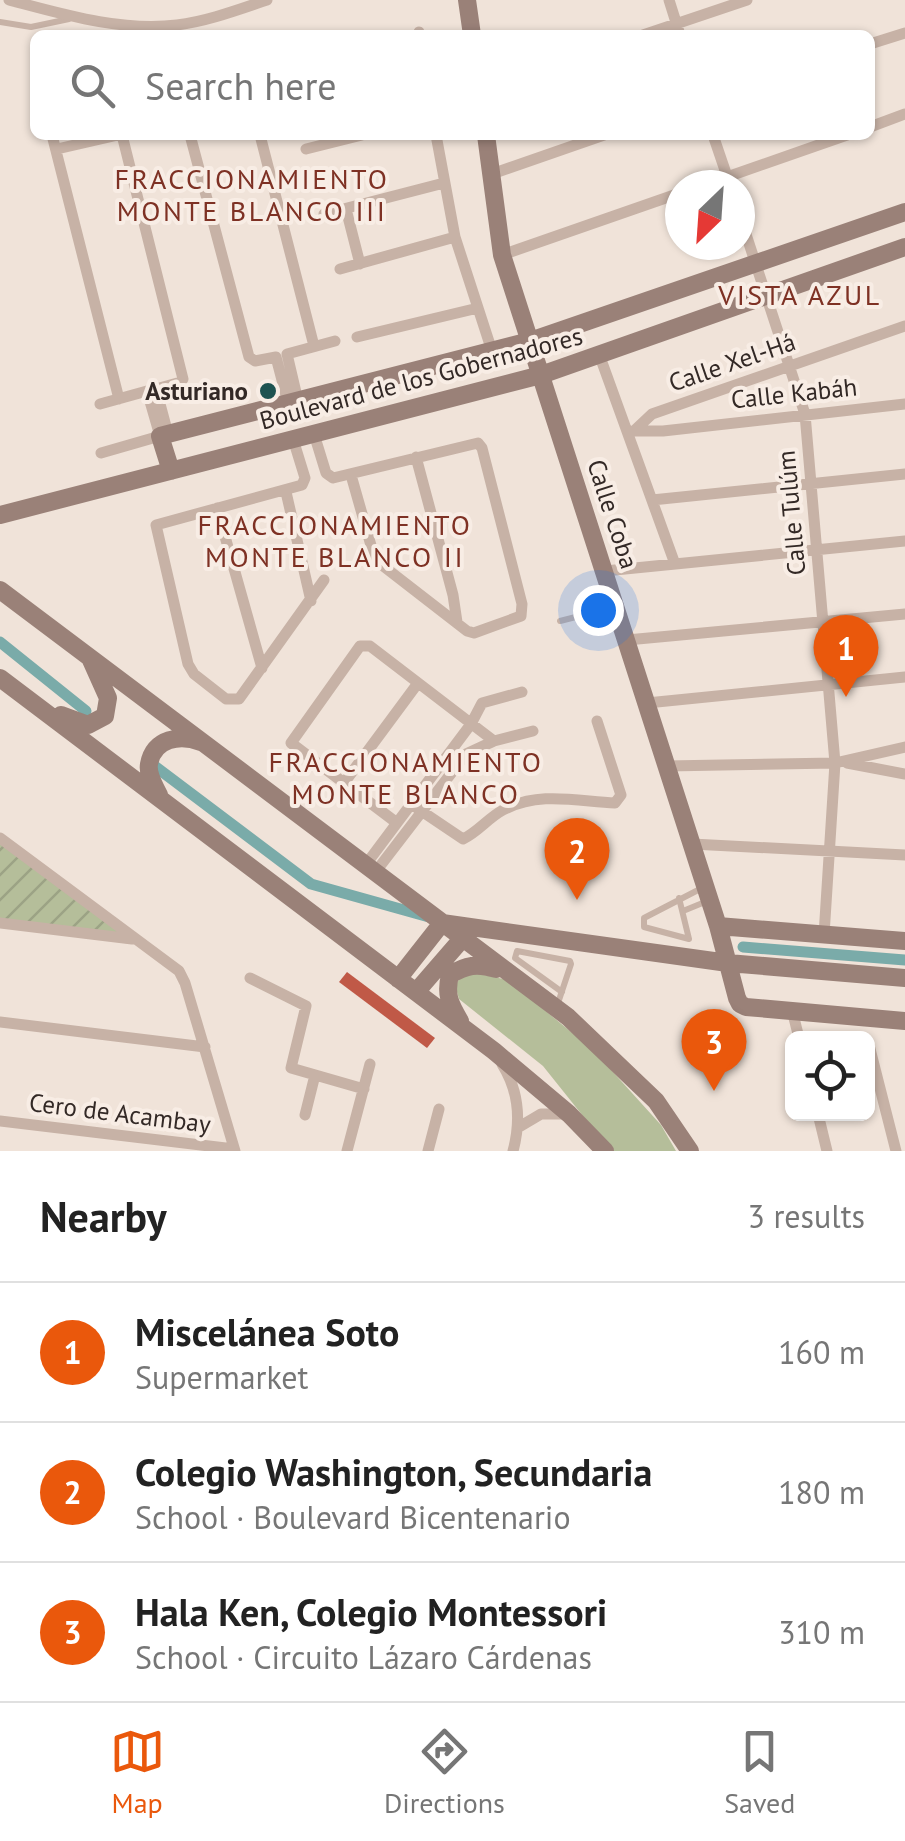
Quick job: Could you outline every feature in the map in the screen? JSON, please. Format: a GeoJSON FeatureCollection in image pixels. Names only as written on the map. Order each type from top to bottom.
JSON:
{"type":"FeatureCollection","features":[{"type":"Feature","properties":{"kind":"main road"},"geometry":{"type":"LineString","coordinates":[[467,0],[471,30]]}},
{"type":"Feature","properties":{"kind":"main road","name":"Calle Coba"},"geometry":{"type":"LineString","coordinates":[[486,140],[502,254],[740,1004],[792,1010]]}},
{"type":"Feature","properties":{"kind":"main road","name":"Boulevard de los Gobernadores"},"geometry":{"type":"LineString","coordinates":[[164,435],[530,341],[905,212]]}},
{"type":"Feature","properties":{"kind":"main road","name":"Boulevard de los Gobernadores"},"geometry":{"type":"LineString","coordinates":[[0,515],[541,375],[905,246]]}},
{"type":"Feature","properties":{"kind":"main road"},"geometry":{"type":"LineString","coordinates":[[390,377],[399,412]]}},
{"type":"Feature","properties":{"kind":"main road"},"geometry":{"type":"LineString","coordinates":[[164,435],[172,472]]}},
{"type":"Feature","properties":{"kind":"main road"},"geometry":{"type":"LineString","coordinates":[[0,590],[372,866],[442,923],[467,932],[728,963],[905,978]]}},
{"type":"Feature","properties":{"kind":"main road"},"geometry":{"type":"LineString","coordinates":[[21,694],[76,723],[98,722],[105,716],[108,698],[87,654]]}},
{"type":"Feature","properties":{"kind":"main road"},"geometry":{"type":"LineString","coordinates":[[0,678],[494,1051],[569,1114],[605,1151]]}},
{"type":"Feature","properties":{"kind":"main road"},"geometry":{"type":"LineString","coordinates":[[160,797],[149,764],[163,742],[186,737],[215,748]]}},
{"type":"Feature","properties":{"kind":"main road"},"geometry":{"type":"LineString","coordinates":[[398,979],[442,923]]}},
{"type":"Feature","properties":{"kind":"main road"},"geometry":{"type":"LineString","coordinates":[[718,926],[905,942]]}},
{"type":"Feature","properties":{"kind":"main road"},"geometry":{"type":"LineString","coordinates":[[416,992],[467,932]]}},
{"type":"Feature","properties":{"kind":"main road"},"geometry":{"type":"LineString","coordinates":[[467,932],[509,974]]}},
{"type":"Feature","properties":{"kind":"main road"},"geometry":{"type":"LineString","coordinates":[[466,1030],[449,1002],[446,989],[450,975],[464,966],[480,964],[509,974],[559,1000],[656,1101],[690,1151]]}},
{"type":"Feature","properties":{"kind":"main road"},"geometry":{"type":"LineString","coordinates":[[792,1010],[905,1020]]}},
{"type":"Feature","properties":{"kind":"street"},"geometry":{"type":"LineString","coordinates":[[9,0],[132,26],[176,25],[267,0]]}},
{"type":"Feature","properties":{"kind":"street"},"geometry":{"type":"LineString","coordinates":[[669,0],[679,29],[747,0]]}},
{"type":"Feature","properties":{"kind":"street"},"geometry":{"type":"LineString","coordinates":[[875,42],[905,32]]}},
{"type":"Feature","properties":{"kind":"street"},"geometry":{"type":"LineString","coordinates":[[875,125],[905,114]]}},
{"type":"Feature","properties":{"kind":"street"},"geometry":{"type":"LineString","coordinates":[[54,140],[120,398]]}},
{"type":"Feature","properties":{"kind":"street"},"geometry":{"type":"LineString","coordinates":[[57,149],[98,140]]}},
{"type":"Feature","properties":{"kind":"street"},"geometry":{"type":"LineString","coordinates":[[100,404],[183,379],[121,140]]}},
{"type":"Feature","properties":{"kind":"street"},"geometry":{"type":"LineString","coordinates":[[191,140],[249,357],[255,360],[282,355],[335,341]]}},
{"type":"Feature","properties":{"kind":"street"},"geometry":{"type":"LineString","coordinates":[[261,140],[314,346]]}},
{"type":"Feature","properties":{"kind":"street"},"geometry":{"type":"LineString","coordinates":[[306,149],[342,140]]}},
{"type":"Feature","properties":{"kind":"street"},"geometry":{"type":"LineString","coordinates":[[437,140],[454,237],[488,352]]}},
{"type":"Feature","properties":{"kind":"street"},"geometry":{"type":"LineString","coordinates":[[489,176],[590,140]]}},
{"type":"Feature","properties":{"kind":"street"},"geometry":{"type":"LineString","coordinates":[[715,140],[724,170]]}},
{"type":"Feature","properties":{"kind":"street"},"geometry":{"type":"LineString","coordinates":[[755,170],[833,140]]}},
{"type":"Feature","properties":{"kind":"street"},"geometry":{"type":"LineString","coordinates":[[324,214],[444,183]]}},
{"type":"Feature","properties":{"kind":"street"},"geometry":{"type":"LineString","coordinates":[[502,254],[665,198]]}},
{"type":"Feature","properties":{"kind":"street"},"geometry":{"type":"LineString","coordinates":[[346,209],[360,264]]}},
{"type":"Feature","properties":{"kind":"street"},"geometry":{"type":"LineString","coordinates":[[340,269],[454,237]]}},
{"type":"Feature","properties":{"kind":"street","name":"Calle Tulúm"},"geometry":{"type":"LineString","coordinates":[[755,260],[805,414],[839,762],[824,934]]}},
{"type":"Feature","properties":{"kind":"street"},"geometry":{"type":"LineString","coordinates":[[357,337],[474,309]]}},
{"type":"Feature","properties":{"kind":"street","name":"Calle Xel-Há"},"geometry":{"type":"LineString","coordinates":[[632,431],[652,414],[905,326]]}},
{"type":"Feature","properties":{"kind":"street"},"geometry":{"type":"LineString","coordinates":[[599,354],[632,431],[675,564]]}},
{"type":"Feature","properties":{"kind":"street"},"geometry":{"type":"LineString","coordinates":[[282,355],[293,402]]}},
{"type":"Feature","properties":{"kind":"street"},"geometry":{"type":"LineString","coordinates":[[152,390],[164,435]]}},
{"type":"Feature","properties":{"kind":"street","name":"Calle Kabáh"},"geometry":{"type":"LineString","coordinates":[[632,431],[663,431],[905,404]]}},
{"type":"Feature","properties":{"kind":"street"},"geometry":{"type":"LineString","coordinates":[[314,434],[326,474],[333,478],[472,443],[482,448],[522,604],[518,619],[474,633],[378,562],[350,475]]}},
{"type":"Feature","properties":{"kind":"street","name":"Boulevard de los Gobernadores"},"geometry":{"type":"LineString","coordinates":[[102,453],[164,435]]}},
{"type":"Feature","properties":{"kind":"street"},"geometry":{"type":"LineString","coordinates":[[293,440],[305,478],[302,485],[156,525],[188,664],[202,682],[233,701],[239,698],[324,580]]}},
{"type":"Feature","properties":{"kind":"street"},"geometry":{"type":"LineString","coordinates":[[416,457],[456,622]]}},
{"type":"Feature","properties":{"kind":"street"},"geometry":{"type":"LineString","coordinates":[[652,500],[905,474]]}},
{"type":"Feature","properties":{"kind":"street"},"geometry":{"type":"LineString","coordinates":[[286,492],[312,601]]}},
{"type":"Feature","properties":{"kind":"street"},"geometry":{"type":"LineString","coordinates":[[217,508],[262,668]]}},
{"type":"Feature","properties":{"kind":"street"},"geometry":{"type":"LineString","coordinates":[[605,571],[905,542]]}},
{"type":"Feature","properties":{"kind":"street"},"geometry":{"type":"LineString","coordinates":[[627,640],[905,614]]}},
{"type":"Feature","properties":{"kind":"street"},"geometry":{"type":"LineString","coordinates":[[397,823],[294,748],[292,738],[360,646],[370,646],[494,741]]}},
{"type":"Feature","properties":{"kind":"street"},"geometry":{"type":"LineString","coordinates":[[647,703],[905,678]]}},
{"type":"Feature","properties":{"kind":"street"},"geometry":{"type":"LineString","coordinates":[[344,783],[418,682]]}},
{"type":"Feature","properties":{"kind":"street"},"geometry":{"type":"LineString","coordinates":[[372,866],[416,807],[482,703],[522,692]]}},
{"type":"Feature","properties":{"kind":"street"},"geometry":{"type":"LineString","coordinates":[[416,807],[463,839],[501,811],[534,798],[615,802],[621,796],[597,721]]}},
{"type":"Feature","properties":{"kind":"street"},"geometry":{"type":"LineString","coordinates":[[372,866],[397,823],[466,754],[494,741],[533,732]]}},
{"type":"Feature","properties":{"kind":"street"},"geometry":{"type":"LineString","coordinates":[[667,766],[839,762],[905,747]]}},
{"type":"Feature","properties":{"kind":"street"},"geometry":{"type":"LineString","coordinates":[[839,762],[905,774]]}},
{"type":"Feature","properties":{"kind":"street"},"geometry":{"type":"LineString","coordinates":[[0,838],[178,972],[186,983],[234,1150]]}},
{"type":"Feature","properties":{"kind":"street"},"geometry":{"type":"LineString","coordinates":[[692,844],[905,855]]}},
{"type":"Feature","properties":{"kind":"street"},"geometry":{"type":"LineString","coordinates":[[0,923],[132,939]]}},
{"type":"Feature","properties":{"kind":"street"},"geometry":{"type":"LineString","coordinates":[[250,978],[306,1006],[291,1068],[364,1089]]}},
{"type":"Feature","properties":{"kind":"street"},"geometry":{"type":"LineString","coordinates":[[792,1010],[797,1031]]}},
{"type":"Feature","properties":{"kind":"street"},"geometry":{"type":"LineString","coordinates":[[861,1016],[865,1031]]}},
{"type":"Feature","properties":{"kind":"street"},"geometry":{"type":"LineString","coordinates":[[0,1022],[205,1046]]}},
{"type":"Feature","properties":{"kind":"street"},"geometry":{"type":"LineString","coordinates":[[494,1051],[512,1080],[519,1127],[513,1151]]}},
{"type":"Feature","properties":{"kind":"street"},"geometry":{"type":"LineString","coordinates":[[348,1151],[370,1064]]}},
{"type":"Feature","properties":{"kind":"street"},"geometry":{"type":"LineString","coordinates":[[875,1071],[896,1151]]}},
{"type":"Feature","properties":{"kind":"street"},"geometry":{"type":"LineString","coordinates":[[305,1114],[315,1075]]}},
{"type":"Feature","properties":{"kind":"street"},"geometry":{"type":"LineString","coordinates":[[428,1151],[439,1109]]}},
{"type":"Feature","properties":{"kind":"street"},"geometry":{"type":"LineString","coordinates":[[519,1127],[541,1114],[569,1114]]}},
{"type":"Feature","properties":{"kind":"street","name":"Cero de Acambay"},"geometry":{"type":"LineString","coordinates":[[0,1121],[234,1150]]}},
{"type":"Feature","properties":{"kind":"street"},"geometry":{"type":"LineString","coordinates":[[820,1121],[827,1151]]}},
{"type":"Feature","properties":{"kind":"lane"},"geometry":{"type":"LineString","coordinates":[[0,22],[30,28],[80,16]]}},
{"type":"Feature","properties":{"kind":"lane"},"geometry":{"type":"LineString","coordinates":[[560,620],[617,607]]}},
{"type":"Feature","properties":{"kind":"lane"},"geometry":{"type":"LineString","coordinates":[[679,898],[689,940],[644,926],[644,918],[679,898],[707,893]]}},
{"type":"Feature","properties":{"kind":"lane"},"geometry":{"type":"LineString","coordinates":[[683,911],[707,893]]}},
{"type":"Feature","properties":{"kind":"lane"},"geometry":{"type":"LineString","coordinates":[[517,951],[568,958],[571,964],[559,1000],[515,958],[517,951]]}},
{"type":"Feature","properties":{"kind":"green space"},"geometry":{"type":"Polygon","coordinates":[[[0,838],[132,939],[0,923],[0,838]]]}},
{"type":"Feature","properties":{"kind":"green space"},"geometry":{"type":"Polygon","coordinates":[[[466,971],[508,980],[593,1050],[661,1125],[676,1151],[611,1151],[543,1066],[459,999],[455,985],[466,971]]]}},
{"type":"Feature","properties":{"kind":"building"},"geometry":{"type":"Polygon","coordinates":[[[347,972],[435,1038],[427,1048],[339,982],[347,972]]]}},
{"type":"Feature","properties":{"kind":"waterway"},"geometry":{"type":"LineString","coordinates":[[0,642],[86,711]]}},
{"type":"Feature","properties":{"kind":"waterway"},"geometry":{"type":"LineString","coordinates":[[148,761],[311,884],[429,917]]}},
{"type":"Feature","properties":{"kind":"waterway"},"geometry":{"type":"LineString","coordinates":[[743,947],[905,960]]}},
{"type":"Feature","properties":{"kind":"place","name":"Asturiano"},"geometry":{"type":"Point","coordinates":[268,391]}},
{"type":"Feature","properties":{"kind":"place","name":"Miscelánea Soto"},"geometry":{"type":"Point","coordinates":[846,697]}},
{"type":"Feature","properties":{"kind":"place","name":"Colegio Washington, Secundaria"},"geometry":{"type":"Point","coordinates":[577,900]}},
{"type":"Feature","properties":{"kind":"place","name":"Hala Ken, Colegio Montessori"},"geometry":{"type":"Point","coordinates":[714,1091]}},
{"type":"Feature","properties":{"kind":"district","name":"FRACCIONAMIENTO MONTE BLANCO III"},"geometry":{"type":"Point","coordinates":[252,195]}},
{"type":"Feature","properties":{"kind":"district","name":"VISTA AZUL"},"geometry":{"type":"Point","coordinates":[800,295]}},
{"type":"Feature","properties":{"kind":"district","name":"FRACCIONAMIENTO MONTE BLANCO II"},"geometry":{"type":"Point","coordinates":[335,541]}},
{"type":"Feature","properties":{"kind":"district","name":"FRACCIONAMIENTO MONTE BLANCO"},"geometry":{"type":"Point","coordinates":[406,778]}}]}
